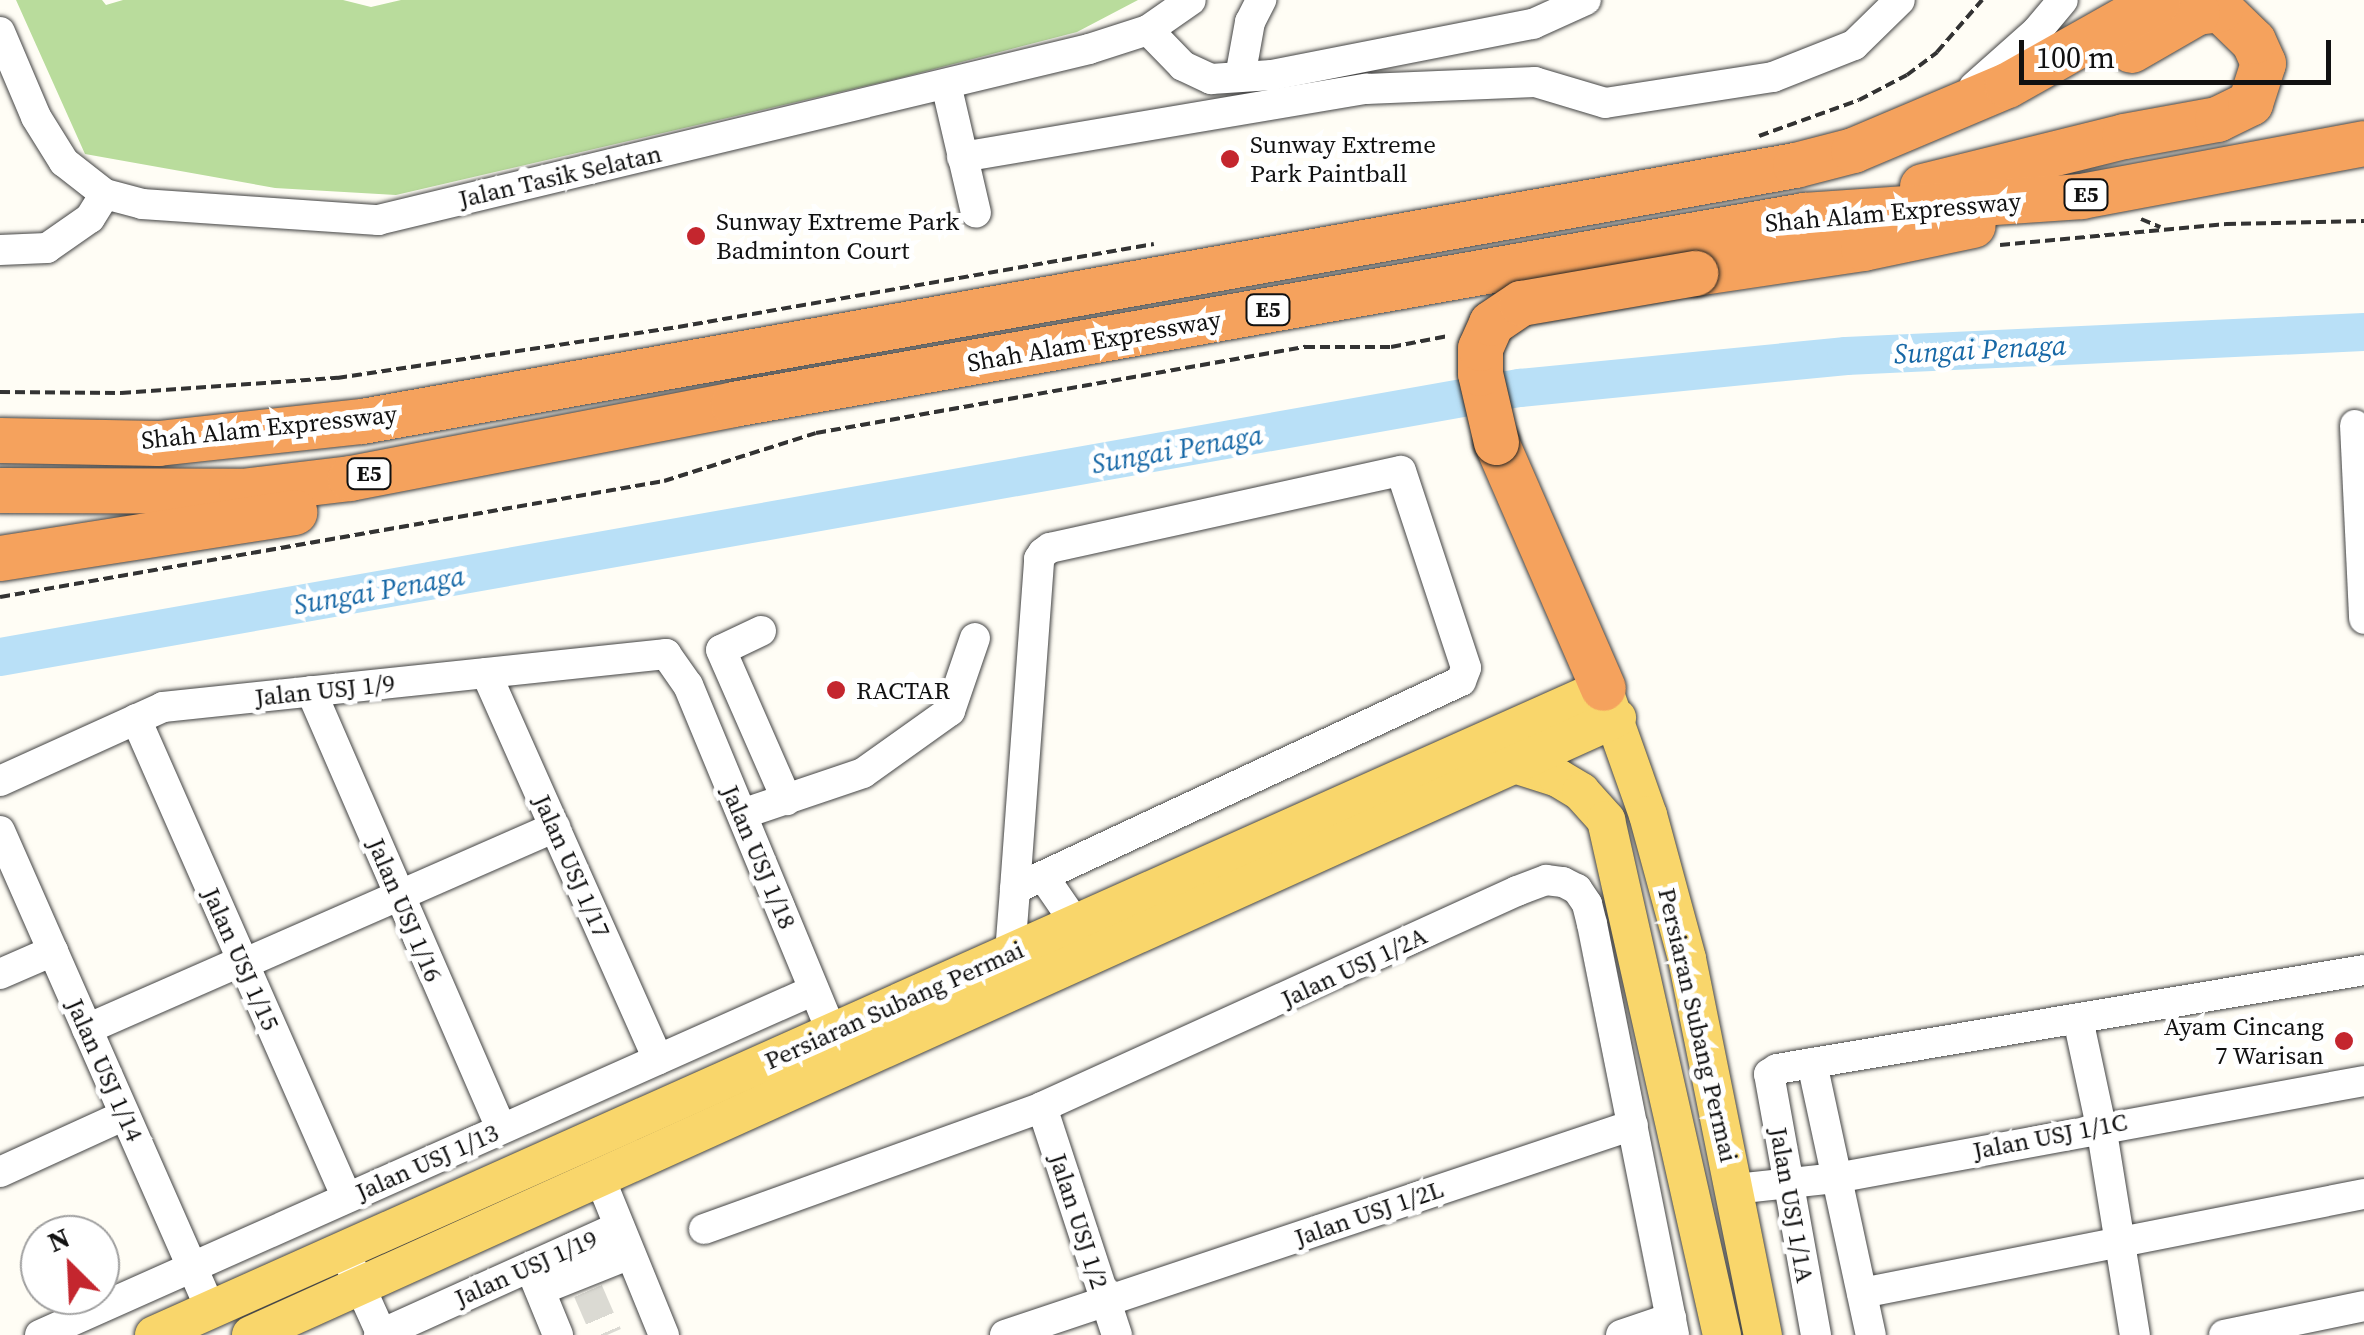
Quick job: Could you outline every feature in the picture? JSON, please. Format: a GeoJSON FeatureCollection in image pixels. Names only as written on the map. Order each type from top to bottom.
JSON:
{"type":"FeatureCollection","features":[{"type":"Feature","properties":{"kind":"highway","name":"Shah Alam Expressway"},"geometry":{"type":"LineString","coordinates":[[0,440],[158,443],[362,421],[1719,179],[1854,150],[2022,77],[2158,0]]}},
{"type":"Feature","properties":{"kind":"highway"},"geometry":{"type":"LineString","coordinates":[[1804,216],[2124,136],[2217,120],[2250,103],[2263,64],[2237,21],[2220,9],[2197,12],[2090,74],[2022,106],[1854,150]]}},
{"type":"Feature","properties":{"kind":"highway","name":"Shah Alam Expressway"},"geometry":{"type":"LineString","coordinates":[[0,490],[241,491],[350,478],[733,404],[1804,216],[2081,196],[2364,143]]}},
{"type":"Feature","properties":{"kind":"highway"},"geometry":{"type":"LineString","coordinates":[[1610,703],[1496,442],[1480,373],[1480,348],[1491,324],[1521,303],[1932,236],[2081,196]]}},
{"type":"Feature","properties":{"kind":"highway"},"geometry":{"type":"LineString","coordinates":[[0,558],[394,494],[522,464],[733,404]]}},
{"type":"Feature","properties":{"kind":"main road","name":"Persiaran Subang Permai"},"geometry":{"type":"LineString","coordinates":[[154,1335],[344,1250],[839,1048],[1514,764],[1610,703]]}},
{"type":"Feature","properties":{"kind":"main road","name":"Persiaran Subang Permai"},"geometry":{"type":"LineString","coordinates":[[251,1335],[600,1176],[1010,953],[1610,703]]}},
{"type":"Feature","properties":{"kind":"main road","name":"Persiaran Subang Permai"},"geometry":{"type":"LineString","coordinates":[[1610,703],[1687,959],[1764,1335]]}},
{"type":"Feature","properties":{"kind":"main road","name":"Persiaran Subang Permai"},"geometry":{"type":"LineString","coordinates":[[1514,764],[1558,778],[1581,792],[1606,820],[1722,1335]]}},
{"type":"Feature","properties":{"kind":"street","name":"Jalan Tasik Selatan"},"geometry":{"type":"LineString","coordinates":[[0,32],[36,117],[64,162],[105,194],[142,204],[378,220],[1089,50],[1148,30],[1191,0]]}},
{"type":"Feature","properties":{"kind":"street"},"geometry":{"type":"LineString","coordinates":[[1240,77],[1250,22],[1262,0]]}},
{"type":"Feature","properties":{"kind":"street"},"geometry":{"type":"LineString","coordinates":[[1148,30],[1182,66],[1211,79],[1272,75],[1533,24],[1586,0]]}},
{"type":"Feature","properties":{"kind":"street"},"geometry":{"type":"LineString","coordinates":[[962,157],[1366,88],[1536,82],[1605,104],[1773,77],[1854,45],[1900,0]]}},
{"type":"Feature","properties":{"kind":"street"},"geometry":{"type":"LineString","coordinates":[[1945,112],[2037,31],[2063,0]]}},
{"type":"Feature","properties":{"kind":"street"},"geometry":{"type":"LineString","coordinates":[[946,84],[976,213]]}},
{"type":"Feature","properties":{"kind":"street"},"geometry":{"type":"LineString","coordinates":[[0,250],[47,248],[90,218],[105,194]]}},
{"type":"Feature","properties":{"kind":"street"},"geometry":{"type":"LineString","coordinates":[[2355,426],[2364,619]]}},
{"type":"Feature","properties":{"kind":"street"},"geometry":{"type":"LineString","coordinates":[[1010,953],[1014,888],[1039,559],[1043,553],[1050,548],[1401,471],[1466,668],[1461,681],[1014,888]]}},
{"type":"Feature","properties":{"kind":"street"},"geometry":{"type":"LineString","coordinates":[[761,632],[721,650],[787,800]]}},
{"type":"Feature","properties":{"kind":"street"},"geometry":{"type":"LineString","coordinates":[[742,814],[863,774],[950,711],[975,638]]}},
{"type":"Feature","properties":{"kind":"street","name":"Jalan USJ 1/9"},"geometry":{"type":"LineString","coordinates":[[0,781],[163,707],[666,654]]}},
{"type":"Feature","properties":{"kind":"street","name":"Jalan USJ 1/18"},"geometry":{"type":"LineString","coordinates":[[666,654],[688,684],[839,1048]]}},
{"type":"Feature","properties":{"kind":"street","name":"Jalan USJ 1/17"},"geometry":{"type":"LineString","coordinates":[[486,673],[658,1059]]}},
{"type":"Feature","properties":{"kind":"street","name":"Jalan USJ 1/16"},"geometry":{"type":"LineString","coordinates":[[312,691],[501,1129]]}},
{"type":"Feature","properties":{"kind":"street","name":"Jalan USJ 1/15"},"geometry":{"type":"LineString","coordinates":[[136,719],[346,1198]]}},
{"type":"Feature","properties":{"kind":"street"},"geometry":{"type":"LineString","coordinates":[[88,1029],[555,828]]}},
{"type":"Feature","properties":{"kind":"street","name":"Jalan USJ 1/14"},"geometry":{"type":"LineString","coordinates":[[0,831],[211,1310]]}},
{"type":"Feature","properties":{"kind":"street"},"geometry":{"type":"LineString","coordinates":[[1043,876],[1076,924]]}},
{"type":"Feature","properties":{"kind":"street","name":"Jalan USJ 1/2A"},"geometry":{"type":"LineString","coordinates":[[704,1229],[1042,1107],[1546,880],[1564,882],[1577,890],[1587,904],[1672,1326]]}},
{"type":"Feature","properties":{"kind":"street"},"geometry":{"type":"LineString","coordinates":[[0,974],[53,951]]}},
{"type":"Feature","properties":{"kind":"street"},"geometry":{"type":"LineString","coordinates":[[1871,1335],[1812,1063],[2364,970]]}},
{"type":"Feature","properties":{"kind":"street","name":"Jalan USJ 1/13"},"geometry":{"type":"LineString","coordinates":[[40,1335],[814,990]]}},
{"type":"Feature","properties":{"kind":"street"},"geometry":{"type":"LineString","coordinates":[[2078,1019],[2102,1126],[2135,1335]]}},
{"type":"Feature","properties":{"kind":"street","name":"Jalan USJ 1/1A"},"geometry":{"type":"LineString","coordinates":[[1812,1063],[1769,1074],[1816,1335]]}},
{"type":"Feature","properties":{"kind":"street","name":"Jalan USJ 1/1C"},"geometry":{"type":"LineString","coordinates":[[1735,1189],[1836,1178],[2102,1126],[2364,1081]]}},
{"type":"Feature","properties":{"kind":"street","name":"Jalan USJ 1/2"},"geometry":{"type":"LineString","coordinates":[[1042,1107],[1117,1335]]}},
{"type":"Feature","properties":{"kind":"street"},"geometry":{"type":"LineString","coordinates":[[0,1172],[126,1116]]}},
{"type":"Feature","properties":{"kind":"street","name":"Jalan USJ 1/2L"},"geometry":{"type":"LineString","coordinates":[[1005,1335],[1632,1125]]}},
{"type":"Feature","properties":{"kind":"street"},"geometry":{"type":"LineString","coordinates":[[600,1176],[664,1335]]}},
{"type":"Feature","properties":{"kind":"street"},"geometry":{"type":"LineString","coordinates":[[1862,1294],[2364,1194]]}},
{"type":"Feature","properties":{"kind":"street"},"geometry":{"type":"LineString","coordinates":[[558,1335],[535,1278],[584,1282],[624,1240]]}},
{"type":"Feature","properties":{"kind":"street","name":"Jalan USJ 1/19"},"geometry":{"type":"LineString","coordinates":[[381,1335],[624,1240]]}},
{"type":"Feature","properties":{"kind":"street"},"geometry":{"type":"LineString","coordinates":[[344,1250],[381,1335]]}},
{"type":"Feature","properties":{"kind":"street"},"geometry":{"type":"LineString","coordinates":[[2224,1335],[2364,1306]]}},
{"type":"Feature","properties":{"kind":"street"},"geometry":{"type":"LineString","coordinates":[[1621,1335],[1672,1326]]}},
{"type":"Feature","properties":{"kind":"path"},"geometry":{"type":"LineString","coordinates":[[1749,139],[1860,100],[1906,75],[1938,52],[1982,0]]}},
{"type":"Feature","properties":{"kind":"path"},"geometry":{"type":"LineString","coordinates":[[1988,247],[2226,224],[2364,220]]}},
{"type":"Feature","properties":{"kind":"path"},"geometry":{"type":"LineString","coordinates":[[0,392],[122,393],[337,378],[678,328],[1164,242]]}},
{"type":"Feature","properties":{"kind":"path"},"geometry":{"type":"LineString","coordinates":[[0,598],[664,481],[816,434],[1305,347],[1390,347],[1449,336]]}},
{"type":"Feature","properties":{"kind":"green space"},"geometry":{"type":"Polygon","coordinates":[[[16,0],[102,0],[106,5],[123,0],[343,0],[371,7],[401,0],[1138,0],[1077,32],[896,79],[396,195],[275,188],[85,154],[16,0]]]}},
{"type":"Feature","properties":{"kind":"waterway","name":"Sungai Penaga"},"geometry":{"type":"LineString","coordinates":[[0,657],[1520,388],[1846,356],[2364,332]]}},
{"type":"Feature","properties":{"kind":"tunnel"},"geometry":{"type":"LineString","coordinates":[[588,1291],[607,1335]]}},
{"type":"Feature","properties":{"kind":"place","name":"Sunway Extreme Park Paintball"},"geometry":{"type":"Point","coordinates":[1230,159]}},
{"type":"Feature","properties":{"kind":"place","name":"Sunway Extreme Park Badminton Court"},"geometry":{"type":"Point","coordinates":[696,236]}},
{"type":"Feature","properties":{"kind":"place","name":"RACTAR"},"geometry":{"type":"Point","coordinates":[836,690]}},
{"type":"Feature","properties":{"kind":"place","name":"Ayam Cincang 7 Warisan"},"geometry":{"type":"Point","coordinates":[2344,1041]}}]}
